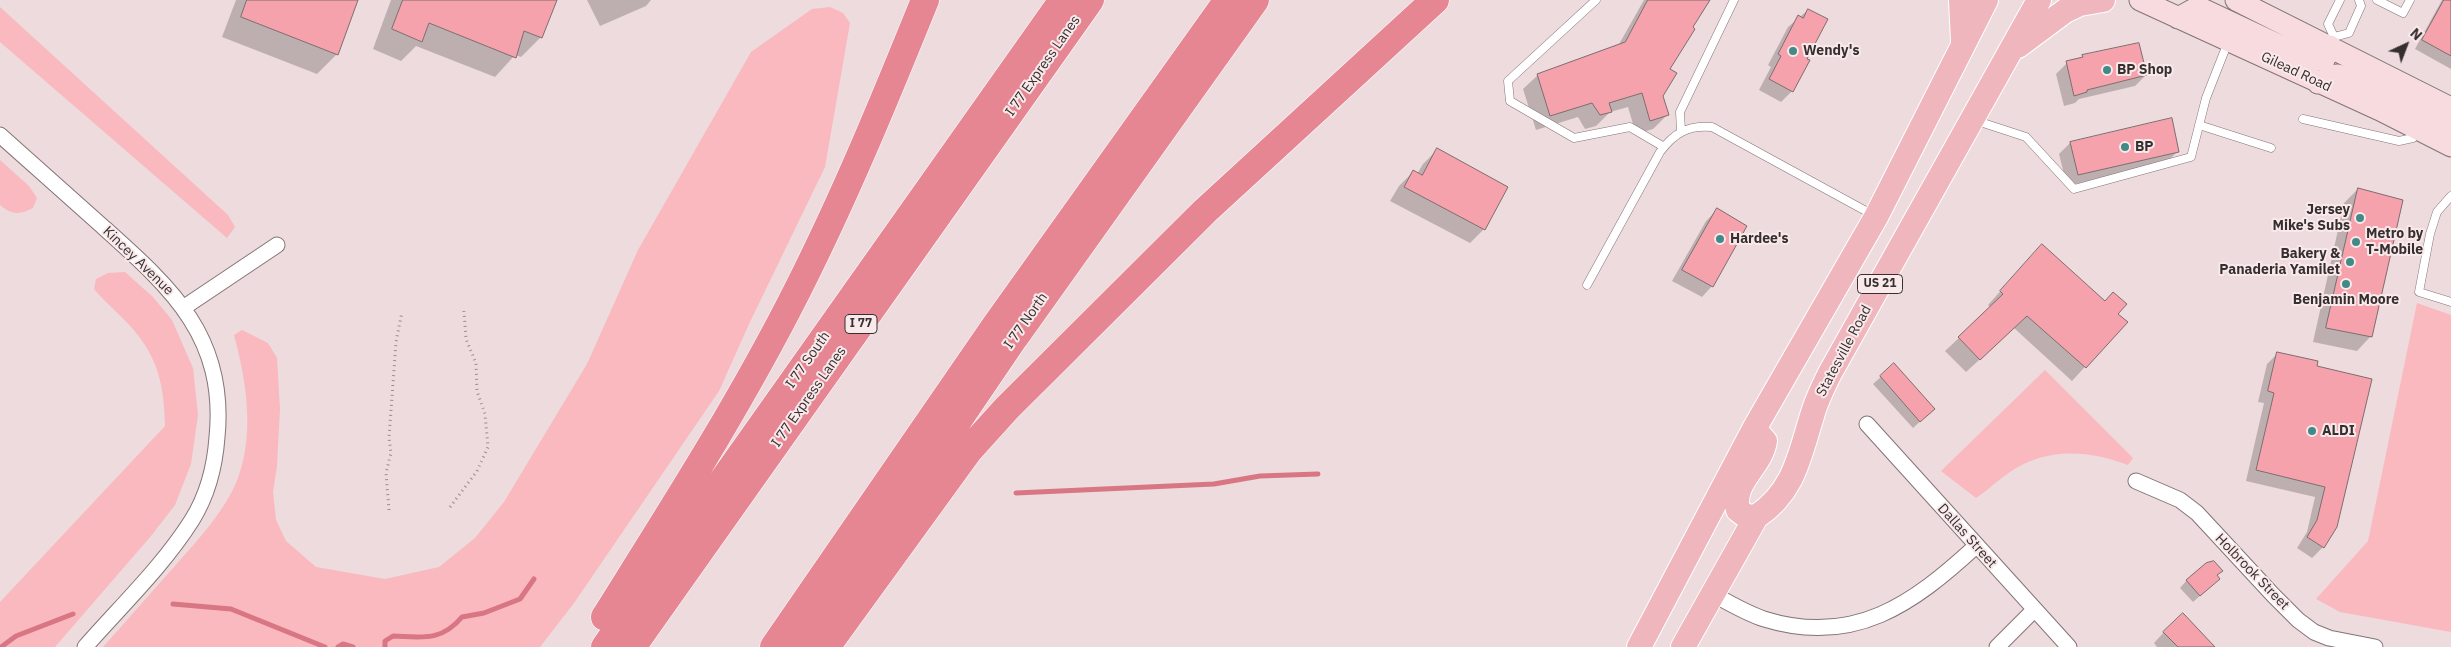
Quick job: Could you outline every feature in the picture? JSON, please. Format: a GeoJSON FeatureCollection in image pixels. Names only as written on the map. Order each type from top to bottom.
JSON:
{"type":"FeatureCollection","features":[{"type":"Feature","properties":{"kind":"highway"},"geometry":{"type":"LineString","coordinates":[[586,647],[722,429],[797,292],[860,161],[925,0]]}},
{"type":"Feature","properties":{"kind":"highway","name":"I 77 South"},"geometry":{"type":"LineString","coordinates":[[604,647],[1063,0]]}},
{"type":"Feature","properties":{"kind":"highway","name":"I 77 Express Lanes"},"geometry":{"type":"LineString","coordinates":[[632,647],[1090,0]]}},
{"type":"Feature","properties":{"kind":"highway"},"geometry":{"type":"LineString","coordinates":[[774,647],[996,325],[1228,0]]}},
{"type":"Feature","properties":{"kind":"highway","name":"I 77 North"},"geometry":{"type":"LineString","coordinates":[[804,647],[1009,346],[1255,0]]}},
{"type":"Feature","properties":{"kind":"highway"},"geometry":{"type":"LineString","coordinates":[[826,647],[970,450],[1007,408],[1205,212],[1435,0]]}},
{"type":"Feature","properties":{"kind":"main road"},"geometry":{"type":"LineString","coordinates":[[1961,0],[1964,43]]}},
{"type":"Feature","properties":{"kind":"main road","name":"US 21"},"geometry":{"type":"LineString","coordinates":[[1639,647],[1754,430],[1876,217],[1986,0]]}},
{"type":"Feature","properties":{"kind":"main road","name":"Statesville Road"},"geometry":{"type":"LineString","coordinates":[[1683,647],[1756,517],[1771,508],[1782,496],[1793,477],[1812,417],[1830,373],[1972,119],[2013,50],[2039,0]]}},
{"type":"Feature","properties":{"kind":"main road"},"geometry":{"type":"LineString","coordinates":[[2013,50],[2065,11],[2080,4],[2103,0]]}},
{"type":"Feature","properties":{"kind":"main road","name":"Gilead Road"},"geometry":{"type":"LineString","coordinates":[[2140,0],[2318,83],[2415,133],[2451,146]]}},
{"type":"Feature","properties":{"kind":"main road"},"geometry":{"type":"LineString","coordinates":[[2236,0],[2332,41],[2451,108]]}},
{"type":"Feature","properties":{"kind":"main road"},"geometry":{"type":"LineString","coordinates":[[2178,18],[2198,7],[2306,58],[2324,60],[2332,41]]}},
{"type":"Feature","properties":{"kind":"main road"},"geometry":{"type":"LineString","coordinates":[[2318,83],[2329,76],[2338,75],[2356,80],[2451,126]]}},
{"type":"Feature","properties":{"kind":"main road"},"geometry":{"type":"LineString","coordinates":[[1754,430],[1765,441],[1764,449],[1740,487],[1736,498],[1738,510],[1746,516],[1756,517]]}},
{"type":"Feature","properties":{"kind":"street","name":"Kincey Avenue"},"geometry":{"type":"LineString","coordinates":[[0,136],[133,254],[168,288],[183,308],[207,350],[216,383],[219,417],[215,460],[192,519],[158,564],[85,647]]}},
{"type":"Feature","properties":{"kind":"street"},"geometry":{"type":"LineString","coordinates":[[183,308],[278,246]]}},
{"type":"Feature","properties":{"kind":"street","name":"Dallas Street"},"geometry":{"type":"LineString","coordinates":[[1866,424],[2069,647]]}},
{"type":"Feature","properties":{"kind":"street","name":"Holbrook Street"},"geometry":{"type":"LineString","coordinates":[[2136,482],[2180,500],[2197,513],[2272,595],[2298,620],[2314,632],[2329,638],[2375,647]]}},
{"type":"Feature","properties":{"kind":"street"},"geometry":{"type":"LineString","coordinates":[[1713,594],[1764,619],[1802,629],[1839,629],[1876,619],[1906,604],[1939,580],[1976,546]]}},
{"type":"Feature","properties":{"kind":"street"},"geometry":{"type":"LineString","coordinates":[[1997,647],[2034,610]]}},
{"type":"Feature","properties":{"kind":"lane"},"geometry":{"type":"LineString","coordinates":[[1596,0],[1508,81],[1510,101],[1574,138],[1630,128],[1664,147]]}},
{"type":"Feature","properties":{"kind":"lane"},"geometry":{"type":"LineString","coordinates":[[1681,132],[1680,112],[1734,0]]}},
{"type":"Feature","properties":{"kind":"lane"},"geometry":{"type":"LineString","coordinates":[[2340,0],[2328,24],[2332,41],[2349,33],[2361,6],[2359,0]]}},
{"type":"Feature","properties":{"kind":"lane"},"geometry":{"type":"LineString","coordinates":[[2377,0],[2403,13],[2410,0]]}},
{"type":"Feature","properties":{"kind":"lane"},"geometry":{"type":"LineString","coordinates":[[1972,119],[2026,137],[2074,190],[2191,157],[2206,98],[2228,41]]}},
{"type":"Feature","properties":{"kind":"lane"},"geometry":{"type":"LineString","coordinates":[[2303,119],[2399,141],[2415,133]]}},
{"type":"Feature","properties":{"kind":"lane"},"geometry":{"type":"LineString","coordinates":[[2199,125],[2271,148]]}},
{"type":"Feature","properties":{"kind":"lane"},"geometry":{"type":"LineString","coordinates":[[1587,285],[1664,147],[1681,132],[1697,126],[1712,128],[1876,217]]}},
{"type":"Feature","properties":{"kind":"lane"},"geometry":{"type":"LineString","coordinates":[[2451,196],[2437,212],[2430,234],[2419,292],[2451,302]]}},
{"type":"Feature","properties":{"kind":"path"},"geometry":{"type":"LineString","coordinates":[[450,507],[477,471],[488,447],[485,414],[477,391],[476,363],[466,339],[464,311]]}},
{"type":"Feature","properties":{"kind":"path"},"geometry":{"type":"LineString","coordinates":[[389,510],[386,473],[391,453],[390,438],[396,342],[402,312]]}},
{"type":"Feature","properties":{"kind":"shaded area"},"geometry":{"type":"Polygon","coordinates":[[[0,7],[228,215],[235,227],[227,238],[0,42],[0,7]]]}},
{"type":"Feature","properties":{"kind":"shaded area"},"geometry":{"type":"Polygon","coordinates":[[[830,7],[843,13],[850,23],[825,167],[749,324],[719,391],[574,603],[540,647],[103,647],[192,547],[219,513],[233,490],[243,460],[246,443],[247,406],[245,388],[234,335],[242,330],[268,343],[277,358],[280,409],[277,466],[273,492],[276,520],[286,541],[316,567],[385,579],[439,567],[475,538],[504,502],[587,364],[638,250],[751,52],[812,9],[830,7]]]}},
{"type":"Feature","properties":{"kind":"shaded area"},"geometry":{"type":"Polygon","coordinates":[[[0,160],[29,186],[37,198],[33,208],[16,213],[8,211],[0,205],[0,160]]]}},
{"type":"Feature","properties":{"kind":"shaded area"},"geometry":{"type":"Polygon","coordinates":[[[125,272],[153,297],[172,320],[193,368],[198,415],[191,464],[175,505],[151,536],[55,647],[0,647],[0,602],[165,426],[162,389],[156,366],[151,356],[132,328],[94,289],[96,279],[108,273],[125,272]]]}},
{"type":"Feature","properties":{"kind":"shaded area"},"geometry":{"type":"Polygon","coordinates":[[[2417,303],[2451,315],[2451,632],[2340,612],[2316,599],[2368,541],[2417,303]]]}},
{"type":"Feature","properties":{"kind":"shaded area"},"geometry":{"type":"Polygon","coordinates":[[[2045,370],[2133,458],[2128,465],[2098,456],[2083,454],[2053,455],[2038,458],[2010,472],[1976,498],[1941,471],[2045,370]]]}},
{"type":"Feature","properties":{"kind":"building"},"geometry":{"type":"Polygon","coordinates":[[[247,0],[358,0],[338,55],[241,17],[247,0]]]}},
{"type":"Feature","properties":{"kind":"building"},"geometry":{"type":"Polygon","coordinates":[[[403,0],[557,0],[542,38],[524,31],[516,58],[429,23],[422,42],[392,29],[403,0]]]}},
{"type":"Feature","properties":{"kind":"building"},"geometry":{"type":"Polygon","coordinates":[[[1648,0],[1710,0],[1693,27],[1695,29],[1670,69],[1677,73],[1663,96],[1669,115],[1650,121],[1642,93],[1609,103],[1612,112],[1600,115],[1592,103],[1550,116],[1537,74],[1625,42],[1648,0]]]}},
{"type":"Feature","properties":{"kind":"building"},"geometry":{"type":"Polygon","coordinates":[[[2444,0],[2451,0],[2451,56],[2422,40],[2444,0]]]}},
{"type":"Feature","properties":{"kind":"building","name":"Wendy's"},"geometry":{"type":"Polygon","coordinates":[[[1808,9],[1828,19],[1807,59],[1810,60],[1793,92],[1769,79],[1781,56],[1778,54],[1798,15],[1803,18],[1808,9]]]}},
{"type":"Feature","properties":{"kind":"building","name":"BP Shop"},"geometry":{"type":"Polygon","coordinates":[[[2139,43],[2147,75],[2087,90],[2087,92],[2074,96],[2066,61],[2083,57],[2082,55],[2139,43]]]}},
{"type":"Feature","properties":{"kind":"building"},"geometry":{"type":"Polygon","coordinates":[[[2172,118],[2179,152],[2078,175],[2070,142],[2172,118]]]}},
{"type":"Feature","properties":{"kind":"building"},"geometry":{"type":"Polygon","coordinates":[[[1437,148],[1508,187],[1485,230],[1404,187],[1413,170],[1422,175],[1437,148]]]}},
{"type":"Feature","properties":{"kind":"building"},"geometry":{"type":"Polygon","coordinates":[[[2358,188],[2403,200],[2372,337],[2326,328],[2358,188]]]}},
{"type":"Feature","properties":{"kind":"building","name":"Hardee's"},"geometry":{"type":"Polygon","coordinates":[[[1717,208],[1747,226],[1713,287],[1682,270],[1717,208]]]}},
{"type":"Feature","properties":{"kind":"building"},"geometry":{"type":"Polygon","coordinates":[[[2042,244],[2105,301],[2113,292],[2127,304],[2118,314],[2128,322],[2086,368],[2027,316],[1980,360],[1958,337],[2003,294],[2000,291],[2042,244]]]}},
{"type":"Feature","properties":{"kind":"building","name":"ALDI"},"geometry":{"type":"Polygon","coordinates":[[[2277,352],[2318,361],[2317,366],[2372,379],[2337,527],[2324,548],[2307,537],[2317,520],[2325,487],[2256,470],[2274,393],[2268,391],[2277,352]]]}},
{"type":"Feature","properties":{"kind":"building"},"geometry":{"type":"Polygon","coordinates":[[[1894,363],[1935,409],[1920,422],[1880,376],[1894,363]]]}},
{"type":"Feature","properties":{"kind":"building"},"geometry":{"type":"Polygon","coordinates":[[[2214,561],[2223,571],[2217,575],[2220,579],[2200,596],[2186,580],[2206,563],[2214,561]]]}},
{"type":"Feature","properties":{"kind":"building"},"geometry":{"type":"Polygon","coordinates":[[[2183,613],[2215,647],[2178,647],[2163,632],[2183,613]]]}},
{"type":"Feature","properties":{"kind":"waterway"},"geometry":{"type":"LineString","coordinates":[[1016,493],[1214,484],[1260,476],[1318,474]]}},
{"type":"Feature","properties":{"kind":"waterway"},"geometry":{"type":"LineString","coordinates":[[385,647],[385,641],[393,636],[422,637],[439,634],[446,631],[462,617],[484,613],[520,599],[534,579]]}},
{"type":"Feature","properties":{"kind":"waterway"},"geometry":{"type":"LineString","coordinates":[[173,604],[231,609],[325,647]]}},
{"type":"Feature","properties":{"kind":"waterway"},"geometry":{"type":"LineString","coordinates":[[1,647],[16,636],[73,614]]}},
{"type":"Feature","properties":{"kind":"waterway"},"geometry":{"type":"LineString","coordinates":[[338,647],[343,644],[353,647]]}},
{"type":"Feature","properties":{"kind":"place","name":"Wendy's"},"geometry":{"type":"Point","coordinates":[1793,51]}},
{"type":"Feature","properties":{"kind":"place","name":"BP Shop"},"geometry":{"type":"Point","coordinates":[2107,70]}},
{"type":"Feature","properties":{"kind":"place","name":"BP"},"geometry":{"type":"Point","coordinates":[2125,147]}},
{"type":"Feature","properties":{"kind":"place","name":"Jersey Mike's Subs"},"geometry":{"type":"Point","coordinates":[2360,218]}},
{"type":"Feature","properties":{"kind":"place","name":"Hardee's"},"geometry":{"type":"Point","coordinates":[1720,239]}},
{"type":"Feature","properties":{"kind":"place","name":"Metro by T-Mobile"},"geometry":{"type":"Point","coordinates":[2356,242]}},
{"type":"Feature","properties":{"kind":"place","name":"Bakery & Panaderia Yamilet"},"geometry":{"type":"Point","coordinates":[2350,262]}},
{"type":"Feature","properties":{"kind":"place","name":"Benjamin Moore"},"geometry":{"type":"Point","coordinates":[2346,284]}},
{"type":"Feature","properties":{"kind":"place","name":"ALDI"},"geometry":{"type":"Point","coordinates":[2312,431]}}]}
